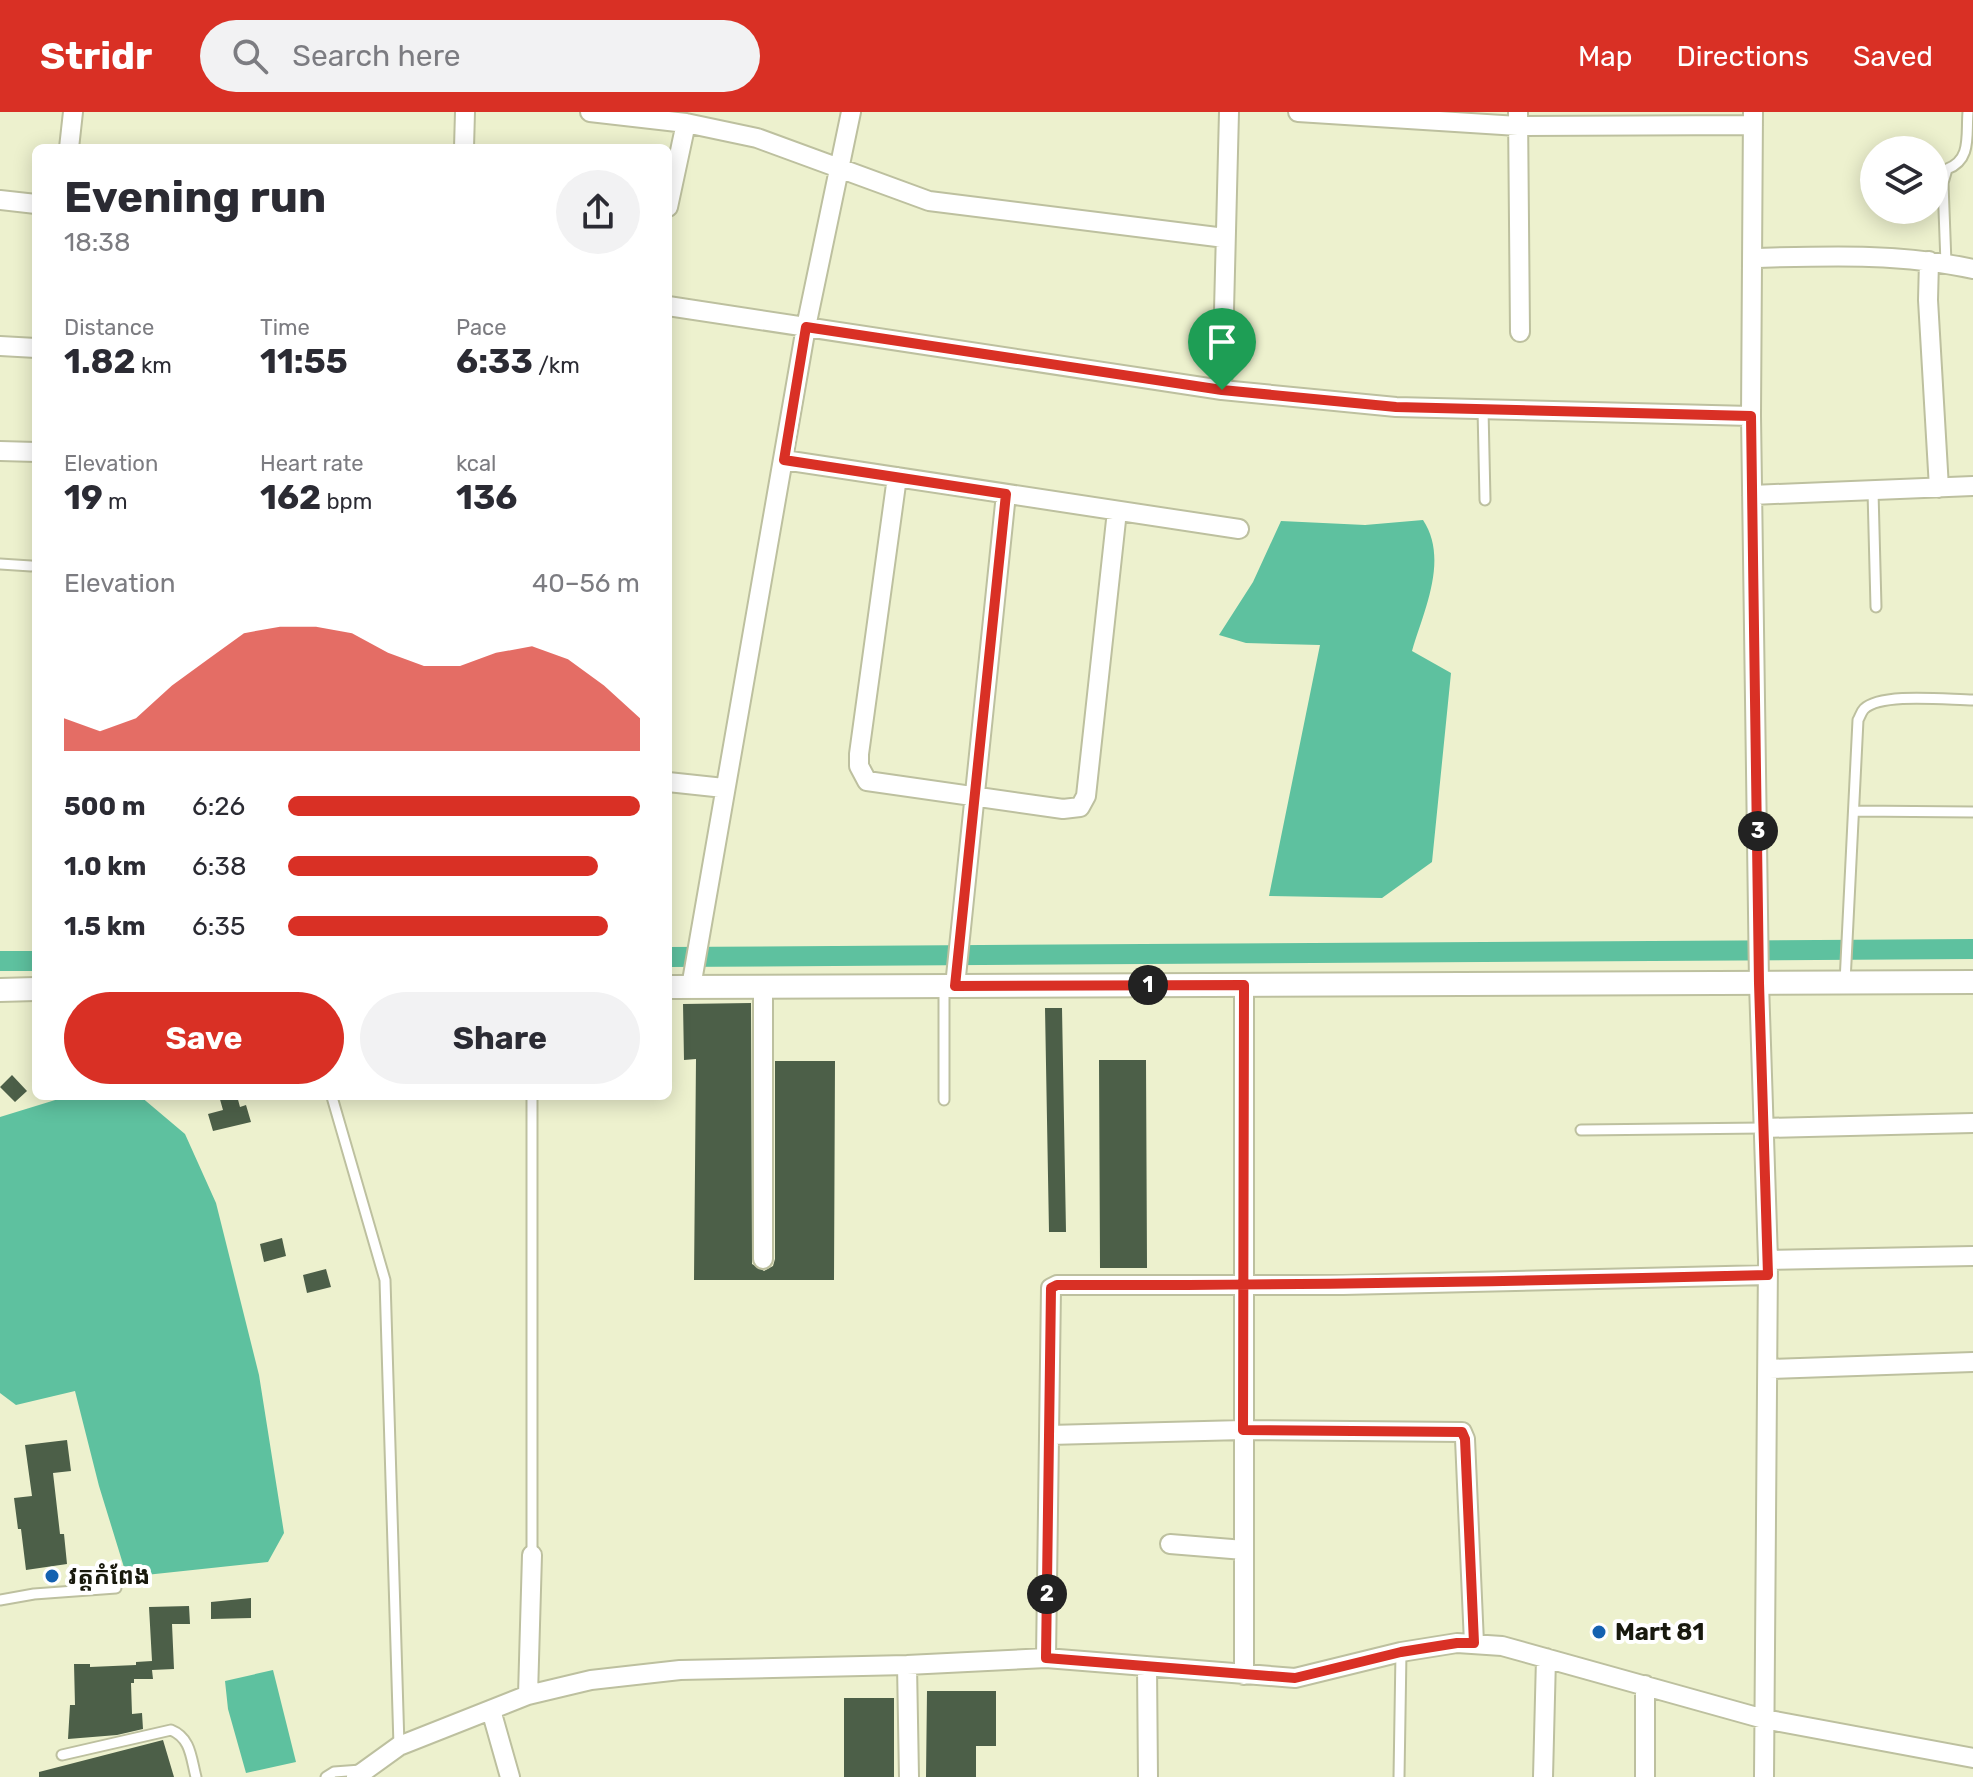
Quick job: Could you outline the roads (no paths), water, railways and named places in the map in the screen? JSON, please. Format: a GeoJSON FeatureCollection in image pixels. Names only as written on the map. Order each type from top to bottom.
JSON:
{"type":"FeatureCollection","features":[{"type":"Feature","properties":{"kind":"street"},"geometry":{"type":"LineString","coordinates":[[69,144],[73,112]]}},
{"type":"Feature","properties":{"kind":"street"},"geometry":{"type":"LineString","coordinates":[[464,144],[465,112]]}},
{"type":"Feature","properties":{"kind":"street"},"geometry":{"type":"LineString","coordinates":[[590,112],[686,123],[721,121],[757,138],[929,201],[1225,238]]}},
{"type":"Feature","properties":{"kind":"street"},"geometry":{"type":"LineString","coordinates":[[851,112],[806,327],[724,788],[687,973],[763,986],[951,981],[1244,985],[1760,978],[1845,972],[1973,982]]}},
{"type":"Feature","properties":{"kind":"street"},"geometry":{"type":"LineString","coordinates":[[1222,390],[1229,112]]}},
{"type":"Feature","properties":{"kind":"street"},"geometry":{"type":"LineString","coordinates":[[1298,112],[1518,119],[1753,119],[1752,495],[1769,1369],[1764,1777]]}},
{"type":"Feature","properties":{"kind":"street"},"geometry":{"type":"LineString","coordinates":[[1518,119],[1520,332]]}},
{"type":"Feature","properties":{"kind":"street"},"geometry":{"type":"LineString","coordinates":[[672,188],[686,123]]}},
{"type":"Feature","properties":{"kind":"street"},"geometry":{"type":"LineString","coordinates":[[0,200],[32,204]]}},
{"type":"Feature","properties":{"kind":"street"},"geometry":{"type":"LineString","coordinates":[[1754,258],[1870,256],[1937,262],[1973,269]]}},
{"type":"Feature","properties":{"kind":"street"},"geometry":{"type":"LineString","coordinates":[[1937,262],[1928,300],[1939,488]]}},
{"type":"Feature","properties":{"kind":"street"},"geometry":{"type":"LineString","coordinates":[[672,307],[1222,390],[1396,407],[1751,416]]}},
{"type":"Feature","properties":{"kind":"street"},"geometry":{"type":"LineString","coordinates":[[0,346],[32,348]]}},
{"type":"Feature","properties":{"kind":"street"},"geometry":{"type":"LineString","coordinates":[[0,451],[32,452]]}},
{"type":"Feature","properties":{"kind":"street"},"geometry":{"type":"LineString","coordinates":[[784,460],[1239,529]]}},
{"type":"Feature","properties":{"kind":"street"},"geometry":{"type":"LineString","coordinates":[[897,477],[859,766],[867,781],[1063,809],[1080,807],[1086,796],[1117,511]]}},
{"type":"Feature","properties":{"kind":"street"},"geometry":{"type":"LineString","coordinates":[[1752,495],[1973,486]]}},
{"type":"Feature","properties":{"kind":"street"},"geometry":{"type":"LineString","coordinates":[[951,981],[959,933],[1006,494]]}},
{"type":"Feature","properties":{"kind":"street"},"geometry":{"type":"LineString","coordinates":[[672,782],[724,788]]}},
{"type":"Feature","properties":{"kind":"street"},"geometry":{"type":"LineString","coordinates":[[1244,985],[1244,1675]]}},
{"type":"Feature","properties":{"kind":"street"},"geometry":{"type":"LineString","coordinates":[[763,986],[763,1259]]}},
{"type":"Feature","properties":{"kind":"street"},"geometry":{"type":"LineString","coordinates":[[0,990],[32,989]]}},
{"type":"Feature","properties":{"kind":"street"},"geometry":{"type":"LineString","coordinates":[[1763,1128],[1973,1123]]}},
{"type":"Feature","properties":{"kind":"street"},"geometry":{"type":"LineString","coordinates":[[1046,1658],[1051,1288],[1057,1285],[1243,1286],[1768,1268],[1973,1256]]}},
{"type":"Feature","properties":{"kind":"street"},"geometry":{"type":"LineString","coordinates":[[1769,1369],[1973,1362]]}},
{"type":"Feature","properties":{"kind":"street"},"geometry":{"type":"LineString","coordinates":[[1049,1435],[1243,1430],[1462,1432],[1465,1439],[1474,1643]]}},
{"type":"Feature","properties":{"kind":"street"},"geometry":{"type":"LineString","coordinates":[[1170,1544],[1244,1550]]}},
{"type":"Feature","properties":{"kind":"street"},"geometry":{"type":"LineString","coordinates":[[528,1695],[532,1555]]}},
{"type":"Feature","properties":{"kind":"street"},"geometry":{"type":"LineString","coordinates":[[359,1774],[399,1746],[528,1695],[591,1680],[680,1670],[907,1665],[1046,1658],[1295,1678],[1401,1652],[1457,1643],[1502,1646],[1764,1719],[1973,1758]]}},
{"type":"Feature","properties":{"kind":"street"},"geometry":{"type":"LineString","coordinates":[[1543,1777],[1546,1658]]}},
{"type":"Feature","properties":{"kind":"street"},"geometry":{"type":"LineString","coordinates":[[907,1665],[909,1777]]}},
{"type":"Feature","properties":{"kind":"street"},"geometry":{"type":"LineString","coordinates":[[1147,1666],[1148,1777]]}},
{"type":"Feature","properties":{"kind":"street"},"geometry":{"type":"LineString","coordinates":[[1645,1685],[1645,1777]]}},
{"type":"Feature","properties":{"kind":"street"},"geometry":{"type":"LineString","coordinates":[[491,1710],[510,1777]]}},
{"type":"Feature","properties":{"kind":"lane"},"geometry":{"type":"LineString","coordinates":[[1937,262],[1943,183],[1947,169],[1958,165],[1964,158],[1968,112]]}},
{"type":"Feature","properties":{"kind":"lane"},"geometry":{"type":"LineString","coordinates":[[1483,409],[1485,500]]}},
{"type":"Feature","properties":{"kind":"lane"},"geometry":{"type":"LineString","coordinates":[[1873,491],[1876,607]]}},
{"type":"Feature","properties":{"kind":"lane"},"geometry":{"type":"LineString","coordinates":[[0,564],[31,566]]}},
{"type":"Feature","properties":{"kind":"lane"},"geometry":{"type":"LineString","coordinates":[[1845,972],[1858,720],[1862,710],[1873,703],[1892,699],[1973,700]]}},
{"type":"Feature","properties":{"kind":"lane"},"geometry":{"type":"LineString","coordinates":[[1854,811],[1973,812]]}},
{"type":"Feature","properties":{"kind":"lane"},"geometry":{"type":"LineString","coordinates":[[944,1100],[951,981]]}},
{"type":"Feature","properties":{"kind":"lane"},"geometry":{"type":"LineString","coordinates":[[333,1100],[385,1280],[399,1746]]}},
{"type":"Feature","properties":{"kind":"lane"},"geometry":{"type":"LineString","coordinates":[[532,1100],[532,1555]]}},
{"type":"Feature","properties":{"kind":"lane"},"geometry":{"type":"LineString","coordinates":[[1581,1130],[1763,1128]]}},
{"type":"Feature","properties":{"kind":"lane"},"geometry":{"type":"LineString","coordinates":[[0,1600],[34,1594],[116,1588]]}},
{"type":"Feature","properties":{"kind":"lane"},"geometry":{"type":"LineString","coordinates":[[1399,1777],[1401,1652]]}},
{"type":"Feature","properties":{"kind":"lane"},"geometry":{"type":"LineString","coordinates":[[62,1755],[171,1730],[182,1735],[188,1743],[196,1777]]}},
{"type":"Feature","properties":{"kind":"lane"},"geometry":{"type":"LineString","coordinates":[[326,1777],[334,1772],[359,1774]]}},
{"type":"Feature","properties":{"kind":"waterway"},"geometry":{"type":"LineString","coordinates":[[672,957],[1973,949]]}},
{"type":"Feature","properties":{"kind":"waterway"},"geometry":{"type":"LineString","coordinates":[[0,961],[32,961]]}},
{"type":"Feature","properties":{"kind":"place","name":"វត្តកំពែង"},"geometry":{"type":"Point","coordinates":[52,1576]}},
{"type":"Feature","properties":{"kind":"place","name":"Mart 81"},"geometry":{"type":"Point","coordinates":[1599,1632]}}]}
